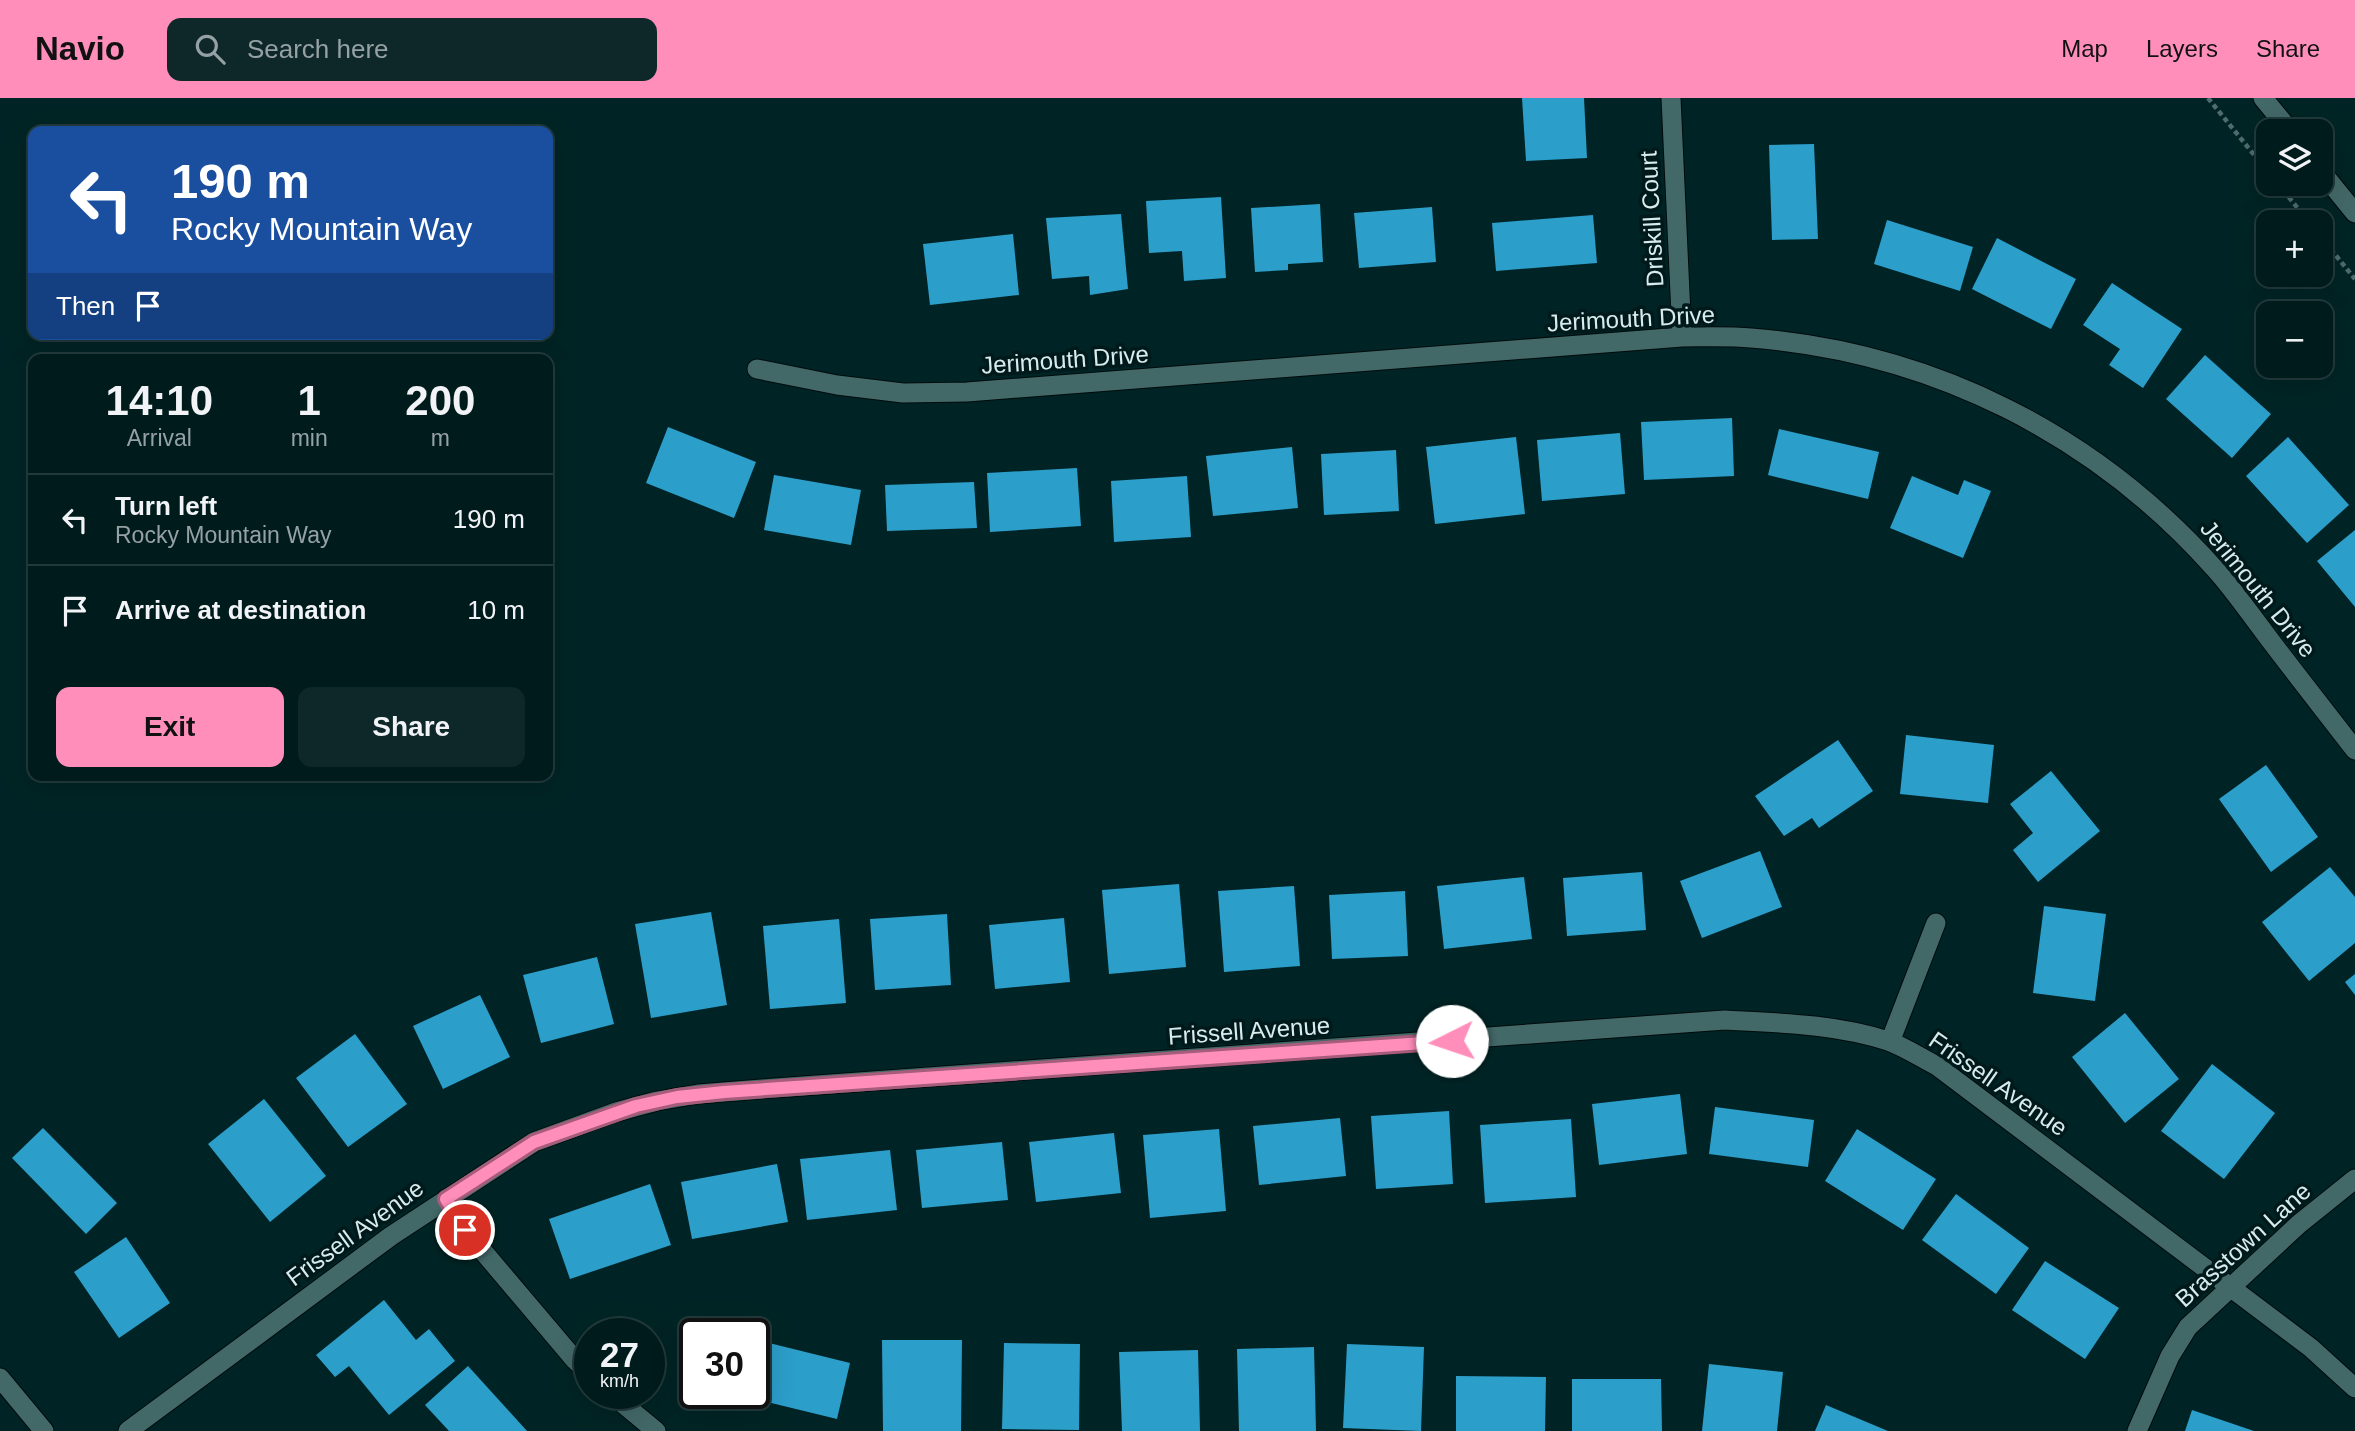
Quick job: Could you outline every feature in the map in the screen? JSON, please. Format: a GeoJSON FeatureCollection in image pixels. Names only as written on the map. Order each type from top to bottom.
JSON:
{"type":"FeatureCollection","features":[{"type":"Feature","properties":{"kind":"street","name":"Driskill Court"},"geometry":{"type":"LineString","coordinates":[[1671,98],[1682,337]]}},
{"type":"Feature","properties":{"kind":"street"},"geometry":{"type":"LineString","coordinates":[[2263,98],[2280,119]]}},
{"type":"Feature","properties":{"kind":"street"},"geometry":{"type":"LineString","coordinates":[[2333,186],[2355,213]]}},
{"type":"Feature","properties":{"kind":"street","name":"Jerimouth Drive"},"geometry":{"type":"LineString","coordinates":[[757,369],[836,386],[903,393],[967,392],[1682,337],[1751,338],[1809,345],[1871,358],[1923,373],[1987,398],[2046,428],[2144,498],[2183,534],[2217,571],[2355,750]]}},
{"type":"Feature","properties":{"kind":"street"},"geometry":{"type":"LineString","coordinates":[[1890,1042],[1936,923]]}},
{"type":"Feature","properties":{"kind":"street","name":"Frissell Avenue"},"geometry":{"type":"LineString","coordinates":[[128,1431],[359,1259],[534,1142],[616,1112],[657,1101],[698,1094],[1725,1020],[1835,1028],[1890,1042],[1937,1066],[2311,1348],[2355,1388]]}},
{"type":"Feature","properties":{"kind":"street","name":"Brasstown Lane"},"geometry":{"type":"LineString","coordinates":[[2137,1431],[2170,1356],[2188,1327],[2299,1224],[2355,1179]]}},
{"type":"Feature","properties":{"kind":"street"},"geometry":{"type":"LineString","coordinates":[[446,1199],[465,1230],[574,1359]]}},
{"type":"Feature","properties":{"kind":"street"},"geometry":{"type":"LineString","coordinates":[[0,1378],[44,1431]]}},
{"type":"Feature","properties":{"kind":"street"},"geometry":{"type":"LineString","coordinates":[[629,1409],[656,1431]]}},
{"type":"Feature","properties":{"kind":"path"},"geometry":{"type":"LineString","coordinates":[[2208,98],[2256,157]]}},
{"type":"Feature","properties":{"kind":"path"},"geometry":{"type":"LineString","coordinates":[[2288,196],[2299,210]]}},
{"type":"Feature","properties":{"kind":"path"},"geometry":{"type":"LineString","coordinates":[[2333,252],[2355,279]]}},
{"type":"Feature","properties":{"kind":"building"},"geometry":{"type":"Polygon","coordinates":[[[1522,98],[1584,98],[1587,158],[1526,161],[1522,98]]]}},
{"type":"Feature","properties":{"kind":"building"},"geometry":{"type":"Polygon","coordinates":[[[1814,144],[1818,239],[1772,240],[1769,145],[1814,144]]]}},
{"type":"Feature","properties":{"kind":"building"},"geometry":{"type":"Polygon","coordinates":[[[1221,197],[1226,278],[1184,281],[1182,251],[1149,253],[1146,201],[1221,197]]]}},
{"type":"Feature","properties":{"kind":"building"},"geometry":{"type":"Polygon","coordinates":[[[1320,204],[1323,262],[1288,264],[1288,270],[1255,272],[1251,208],[1320,204]]]}},
{"type":"Feature","properties":{"kind":"building"},"geometry":{"type":"Polygon","coordinates":[[[1432,207],[1436,262],[1359,268],[1354,213],[1432,207]]]}},
{"type":"Feature","properties":{"kind":"building"},"geometry":{"type":"Polygon","coordinates":[[[1121,214],[1128,289],[1090,295],[1089,276],[1052,279],[1046,218],[1121,214]]]}},
{"type":"Feature","properties":{"kind":"building"},"geometry":{"type":"Polygon","coordinates":[[[1593,215],[1597,263],[1496,271],[1492,223],[1593,215]]]}},
{"type":"Feature","properties":{"kind":"building"},"geometry":{"type":"Polygon","coordinates":[[[1887,220],[1973,247],[1960,291],[1874,264],[1887,220]]]}},
{"type":"Feature","properties":{"kind":"building"},"geometry":{"type":"Polygon","coordinates":[[[1013,234],[1019,295],[930,305],[923,244],[1013,234]]]}},
{"type":"Feature","properties":{"kind":"building"},"geometry":{"type":"Polygon","coordinates":[[[1997,238],[2076,279],[2051,329],[1972,289],[1997,238]]]}},
{"type":"Feature","properties":{"kind":"building"},"geometry":{"type":"Polygon","coordinates":[[[2112,283],[2182,329],[2143,388],[2109,365],[2120,349],[2083,325],[2112,283]]]}},
{"type":"Feature","properties":{"kind":"building"},"geometry":{"type":"Polygon","coordinates":[[[2205,355],[2271,414],[2232,458],[2166,399],[2205,355]]]}},
{"type":"Feature","properties":{"kind":"building"},"geometry":{"type":"Polygon","coordinates":[[[1732,418],[1734,476],[1644,480],[1641,422],[1732,418]]]}},
{"type":"Feature","properties":{"kind":"building"},"geometry":{"type":"Polygon","coordinates":[[[668,427],[756,462],[734,518],[646,483],[668,427]]]}},
{"type":"Feature","properties":{"kind":"building"},"geometry":{"type":"Polygon","coordinates":[[[1779,429],[1879,452],[1868,499],[1768,475],[1779,429]]]}},
{"type":"Feature","properties":{"kind":"building"},"geometry":{"type":"Polygon","coordinates":[[[1620,433],[1625,494],[1542,501],[1537,440],[1620,433]]]}},
{"type":"Feature","properties":{"kind":"building"},"geometry":{"type":"Polygon","coordinates":[[[1516,437],[1525,514],[1435,524],[1426,447],[1516,437]]]}},
{"type":"Feature","properties":{"kind":"building"},"geometry":{"type":"Polygon","coordinates":[[[2288,437],[2349,505],[2307,543],[2246,476],[2288,437]]]}},
{"type":"Feature","properties":{"kind":"building"},"geometry":{"type":"Polygon","coordinates":[[[1292,447],[1298,508],[1213,516],[1206,456],[1292,447]]]}},
{"type":"Feature","properties":{"kind":"building"},"geometry":{"type":"Polygon","coordinates":[[[1396,450],[1399,511],[1324,515],[1321,454],[1396,450]]]}},
{"type":"Feature","properties":{"kind":"building"},"geometry":{"type":"Polygon","coordinates":[[[1077,468],[1081,526],[990,532],[987,473],[1077,468]]]}},
{"type":"Feature","properties":{"kind":"building"},"geometry":{"type":"Polygon","coordinates":[[[774,475],[861,490],[851,545],[764,530],[774,475]]]}},
{"type":"Feature","properties":{"kind":"building"},"geometry":{"type":"Polygon","coordinates":[[[1187,476],[1191,537],[1114,542],[1111,481],[1187,476]]]}},
{"type":"Feature","properties":{"kind":"building"},"geometry":{"type":"Polygon","coordinates":[[[1912,476],[1958,495],[1964,480],[1991,491],[1963,558],[1890,528],[1912,476]]]}},
{"type":"Feature","properties":{"kind":"building"},"geometry":{"type":"Polygon","coordinates":[[[974,482],[977,528],[887,531],[885,485],[974,482]]]}},
{"type":"Feature","properties":{"kind":"building"},"geometry":{"type":"Polygon","coordinates":[[[2355,530],[2355,607],[2317,561],[2355,530]]]}},
{"type":"Feature","properties":{"kind":"building"},"geometry":{"type":"Polygon","coordinates":[[[1906,735],[1994,745],[1988,803],[1900,794],[1906,735]]]}},
{"type":"Feature","properties":{"kind":"building"},"geometry":{"type":"Polygon","coordinates":[[[1838,740],[1873,791],[1819,828],[1812,818],[1784,836],[1755,796],[1838,740]]]}},
{"type":"Feature","properties":{"kind":"building"},"geometry":{"type":"Polygon","coordinates":[[[2266,765],[2318,837],[2271,872],[2219,799],[2266,765]]]}},
{"type":"Feature","properties":{"kind":"building"},"geometry":{"type":"Polygon","coordinates":[[[2051,771],[2100,831],[2038,882],[2013,850],[2033,833],[2010,804],[2051,771]]]}},
{"type":"Feature","properties":{"kind":"building"},"geometry":{"type":"Polygon","coordinates":[[[1760,851],[1782,907],[1702,938],[1680,881],[1760,851]]]}},
{"type":"Feature","properties":{"kind":"building"},"geometry":{"type":"Polygon","coordinates":[[[2330,867],[2355,897],[2355,943],[2309,981],[2262,922],[2330,867]]]}},
{"type":"Feature","properties":{"kind":"building"},"geometry":{"type":"Polygon","coordinates":[[[1642,872],[1646,930],[1567,936],[1563,878],[1642,872]]]}},
{"type":"Feature","properties":{"kind":"building"},"geometry":{"type":"Polygon","coordinates":[[[1524,877],[1532,939],[1444,949],[1437,886],[1524,877]]]}},
{"type":"Feature","properties":{"kind":"building"},"geometry":{"type":"Polygon","coordinates":[[[1179,884],[1186,967],[1109,974],[1102,890],[1179,884]]]}},
{"type":"Feature","properties":{"kind":"building"},"geometry":{"type":"Polygon","coordinates":[[[1294,886],[1300,966],[1224,972],[1218,891],[1294,886]]]}},
{"type":"Feature","properties":{"kind":"building"},"geometry":{"type":"Polygon","coordinates":[[[1405,891],[1408,956],[1332,959],[1329,895],[1405,891]]]}},
{"type":"Feature","properties":{"kind":"building"},"geometry":{"type":"Polygon","coordinates":[[[2044,906],[2106,914],[2095,1001],[2033,993],[2044,906]]]}},
{"type":"Feature","properties":{"kind":"building"},"geometry":{"type":"Polygon","coordinates":[[[711,912],[727,1005],[651,1018],[635,924],[711,912]]]}},
{"type":"Feature","properties":{"kind":"building"},"geometry":{"type":"Polygon","coordinates":[[[947,914],[951,985],[875,990],[870,919],[947,914]]]}},
{"type":"Feature","properties":{"kind":"building"},"geometry":{"type":"Polygon","coordinates":[[[1064,918],[1070,982],[995,989],[989,925],[1064,918]]]}},
{"type":"Feature","properties":{"kind":"building"},"geometry":{"type":"Polygon","coordinates":[[[839,919],[846,1003],[770,1009],[763,926],[839,919]]]}},
{"type":"Feature","properties":{"kind":"building"},"geometry":{"type":"Polygon","coordinates":[[[597,957],[614,1024],[541,1043],[523,975],[597,957]]]}},
{"type":"Feature","properties":{"kind":"building"},"geometry":{"type":"Polygon","coordinates":[[[2355,974],[2355,995],[2345,982],[2355,974]]]}},
{"type":"Feature","properties":{"kind":"building"},"geometry":{"type":"Polygon","coordinates":[[[480,995],[510,1057],[443,1089],[413,1026],[480,995]]]}},
{"type":"Feature","properties":{"kind":"building"},"geometry":{"type":"Polygon","coordinates":[[[2125,1013],[2179,1079],[2125,1123],[2072,1057],[2125,1013]]]}},
{"type":"Feature","properties":{"kind":"building"},"geometry":{"type":"Polygon","coordinates":[[[355,1034],[407,1104],[348,1147],[296,1078],[355,1034]]]}},
{"type":"Feature","properties":{"kind":"building"},"geometry":{"type":"Polygon","coordinates":[[[2212,1064],[2275,1113],[2224,1179],[2161,1131],[2212,1064]]]}},
{"type":"Feature","properties":{"kind":"building"},"geometry":{"type":"Polygon","coordinates":[[[1680,1094],[1687,1154],[1599,1165],[1592,1104],[1680,1094]]]}},
{"type":"Feature","properties":{"kind":"building"},"geometry":{"type":"Polygon","coordinates":[[[264,1099],[326,1176],[270,1222],[208,1144],[264,1099]]]}},
{"type":"Feature","properties":{"kind":"building"},"geometry":{"type":"Polygon","coordinates":[[[1715,1107],[1814,1120],[1808,1167],[1709,1154],[1715,1107]]]}},
{"type":"Feature","properties":{"kind":"building"},"geometry":{"type":"Polygon","coordinates":[[[1449,1111],[1453,1184],[1376,1189],[1371,1116],[1449,1111]]]}},
{"type":"Feature","properties":{"kind":"building"},"geometry":{"type":"Polygon","coordinates":[[[1340,1118],[1346,1176],[1259,1185],[1253,1126],[1340,1118]]]}},
{"type":"Feature","properties":{"kind":"building"},"geometry":{"type":"Polygon","coordinates":[[[1571,1119],[1576,1197],[1485,1203],[1480,1125],[1571,1119]]]}},
{"type":"Feature","properties":{"kind":"building"},"geometry":{"type":"Polygon","coordinates":[[[43,1128],[117,1203],[86,1234],[12,1158],[43,1128]]]}},
{"type":"Feature","properties":{"kind":"building"},"geometry":{"type":"Polygon","coordinates":[[[1219,1129],[1226,1211],[1150,1218],[1143,1135],[1219,1129]]]}},
{"type":"Feature","properties":{"kind":"building"},"geometry":{"type":"Polygon","coordinates":[[[1857,1129],[1936,1179],[1903,1230],[1825,1181],[1857,1129]]]}},
{"type":"Feature","properties":{"kind":"building"},"geometry":{"type":"Polygon","coordinates":[[[1114,1133],[1121,1193],[1036,1202],[1029,1142],[1114,1133]]]}},
{"type":"Feature","properties":{"kind":"building"},"geometry":{"type":"Polygon","coordinates":[[[1002,1142],[1008,1200],[922,1208],[916,1150],[1002,1142]]]}},
{"type":"Feature","properties":{"kind":"building"},"geometry":{"type":"Polygon","coordinates":[[[890,1150],[897,1210],[807,1220],[800,1159],[890,1150]]]}},
{"type":"Feature","properties":{"kind":"building"},"geometry":{"type":"Polygon","coordinates":[[[777,1164],[788,1222],[692,1239],[681,1182],[777,1164]]]}},
{"type":"Feature","properties":{"kind":"building"},"geometry":{"type":"Polygon","coordinates":[[[650,1184],[671,1245],[570,1279],[549,1219],[650,1184]]]}},
{"type":"Feature","properties":{"kind":"building"},"geometry":{"type":"Polygon","coordinates":[[[1956,1194],[2029,1248],[1996,1294],[1922,1240],[1956,1194]]]}},
{"type":"Feature","properties":{"kind":"building"},"geometry":{"type":"Polygon","coordinates":[[[126,1237],[170,1303],[119,1338],[74,1272],[126,1237]]]}},
{"type":"Feature","properties":{"kind":"building"},"geometry":{"type":"Polygon","coordinates":[[[2045,1261],[2119,1308],[2085,1359],[2012,1310],[2045,1261]]]}},
{"type":"Feature","properties":{"kind":"building"},"geometry":{"type":"Polygon","coordinates":[[[384,1300],[416,1340],[429,1329],[455,1361],[389,1415],[349,1366],[335,1377],[316,1355],[384,1300]]]}},
{"type":"Feature","properties":{"kind":"building"},"geometry":{"type":"Polygon","coordinates":[[[882,1340],[962,1340],[961,1431],[883,1431],[882,1340]]]}},
{"type":"Feature","properties":{"kind":"building"},"geometry":{"type":"Polygon","coordinates":[[[770,1343],[850,1363],[837,1419],[770,1403],[770,1343]]]}},
{"type":"Feature","properties":{"kind":"building"},"geometry":{"type":"Polygon","coordinates":[[[1004,1343],[1080,1344],[1079,1430],[1002,1429],[1004,1343]]]}},
{"type":"Feature","properties":{"kind":"building"},"geometry":{"type":"Polygon","coordinates":[[[1347,1344],[1424,1347],[1421,1431],[1343,1428],[1347,1344]]]}},
{"type":"Feature","properties":{"kind":"building"},"geometry":{"type":"Polygon","coordinates":[[[1314,1347],[1316,1431],[1239,1431],[1237,1349],[1314,1347]]]}},
{"type":"Feature","properties":{"kind":"building"},"geometry":{"type":"Polygon","coordinates":[[[1198,1350],[1200,1431],[1122,1431],[1119,1352],[1198,1350]]]}},
{"type":"Feature","properties":{"kind":"building"},"geometry":{"type":"Polygon","coordinates":[[[1709,1364],[1783,1372],[1777,1431],[1702,1431],[1709,1364]]]}},
{"type":"Feature","properties":{"kind":"building"},"geometry":{"type":"Polygon","coordinates":[[[468,1366],[527,1431],[449,1431],[425,1405],[468,1366]]]}},
{"type":"Feature","properties":{"kind":"building"},"geometry":{"type":"Polygon","coordinates":[[[1456,1376],[1546,1377],[1545,1431],[1456,1431],[1456,1376]]]}},
{"type":"Feature","properties":{"kind":"building"},"geometry":{"type":"Polygon","coordinates":[[[1572,1379],[1661,1379],[1662,1431],[1572,1431],[1572,1379]]]}},
{"type":"Feature","properties":{"kind":"building"},"geometry":{"type":"Polygon","coordinates":[[[1826,1405],[1888,1431],[1815,1431],[1826,1405]]]}},
{"type":"Feature","properties":{"kind":"building"},"geometry":{"type":"Polygon","coordinates":[[[2192,1410],[2254,1431],[2185,1431],[2192,1410]]]}},
{"type":"Feature","properties":{"kind":"route"},"geometry":{"type":"LineString","coordinates":[[465,1230],[446,1199],[534,1142],[616,1112],[657,1101],[724,1092],[1452,1041]]}}]}
